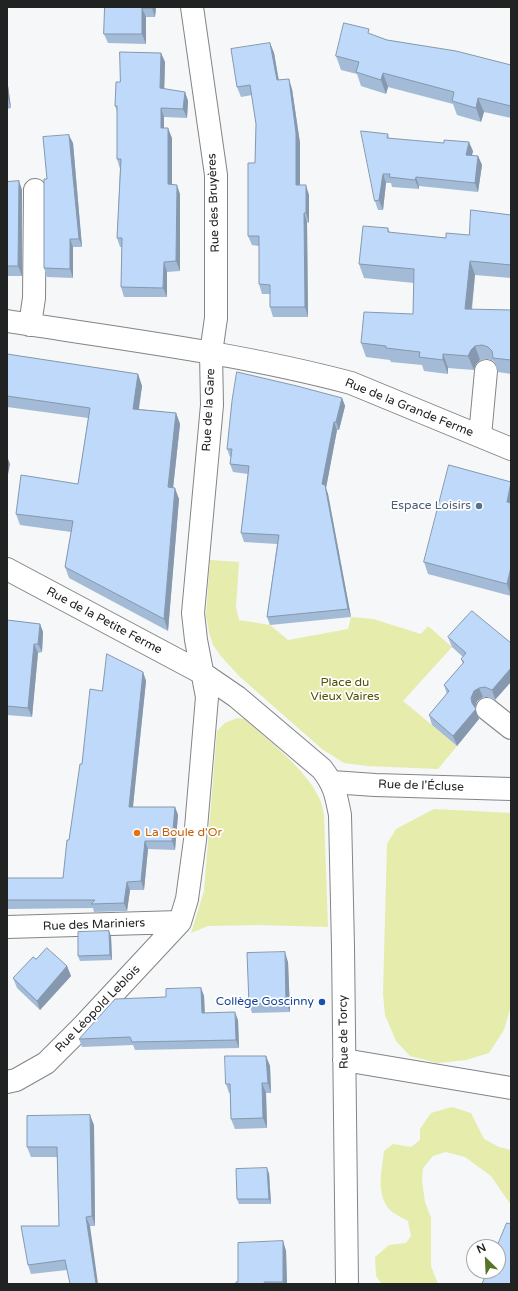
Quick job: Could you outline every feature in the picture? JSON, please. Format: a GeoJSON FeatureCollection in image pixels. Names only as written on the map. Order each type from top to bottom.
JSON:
{"type":"FeatureCollection","features":[{"type":"Feature","properties":{"kind":"street","name":"Rue des Bruyères"},"geometry":{"type":"LineString","coordinates":[[192,7],[216,175],[216,318],[211,353]]}},
{"type":"Feature","properties":{"kind":"street"},"geometry":{"type":"LineString","coordinates":[[30,325],[34,298],[35,190]]}},
{"type":"Feature","properties":{"kind":"street","name":"Rue de la Gare"},"geometry":{"type":"LineString","coordinates":[[7,321],[211,353],[212,404],[193,613],[202,673]]}},
{"type":"Feature","properties":{"kind":"street","name":"Rue de la Grande Ferme"},"geometry":{"type":"LineString","coordinates":[[211,353],[316,374],[351,383],[511,449]]}},
{"type":"Feature","properties":{"kind":"street"},"geometry":{"type":"LineString","coordinates":[[480,436],[486,371]]}},
{"type":"Feature","properties":{"kind":"street","name":"Rue de la Petite Ferme"},"geometry":{"type":"LineString","coordinates":[[7,569],[202,673],[237,697],[322,770],[332,782]]}},
{"type":"Feature","properties":{"kind":"street"},"geometry":{"type":"LineString","coordinates":[[180,922],[188,899],[195,840],[207,697],[202,673]]}},
{"type":"Feature","properties":{"kind":"street"},"geometry":{"type":"LineString","coordinates":[[487,709],[511,728]]}},
{"type":"Feature","properties":{"kind":"street","name":"Rue de l'Écluse"},"geometry":{"type":"LineString","coordinates":[[332,782],[375,785],[511,789]]}},
{"type":"Feature","properties":{"kind":"street","name":"Rue de Torcy"},"geometry":{"type":"LineString","coordinates":[[332,782],[340,815],[347,1284]]}},
{"type":"Feature","properties":{"kind":"street","name":"Rue des Mariniers"},"geometry":{"type":"LineString","coordinates":[[7,927],[180,922]]}},
{"type":"Feature","properties":{"kind":"street","name":"Rue Léopold Leblois"},"geometry":{"type":"LineString","coordinates":[[7,1082],[16,1080],[46,1063],[84,1025],[180,922]]}},
{"type":"Feature","properties":{"kind":"street"},"geometry":{"type":"LineString","coordinates":[[344,1060],[511,1088]]}},
{"type":"Feature","properties":{"kind":"green space","name":"Place du Vieux Vaires"},"geometry":{"type":"Polygon","coordinates":[[[210,560],[239,562],[236,607],[239,620],[270,625],[288,640],[348,629],[351,617],[373,619],[421,634],[428,626],[452,647],[403,701],[457,746],[438,769],[367,766],[344,763],[322,749],[239,676],[213,645],[209,632],[206,616],[210,560]]]}},
{"type":"Feature","properties":{"kind":"green space"},"geometry":{"type":"Polygon","coordinates":[[[237,718],[244,719],[297,767],[315,789],[321,802],[324,815],[328,927],[260,925],[208,926],[191,933],[204,891],[217,731],[225,723],[237,718]]]}},
{"type":"Feature","properties":{"kind":"green space"},"geometry":{"type":"Polygon","coordinates":[[[434,809],[511,813],[511,1006],[504,1030],[489,1053],[466,1060],[437,1063],[410,1056],[396,1041],[385,1015],[383,994],[387,844],[396,829],[434,809]]]}},
{"type":"Feature","properties":{"kind":"green space"},"geometry":{"type":"Polygon","coordinates":[[[452,1107],[471,1113],[484,1139],[499,1147],[511,1150],[511,1205],[491,1176],[465,1157],[446,1152],[433,1156],[423,1168],[422,1181],[425,1202],[431,1218],[431,1266],[438,1284],[382,1284],[376,1276],[375,1257],[389,1245],[406,1243],[411,1236],[408,1221],[391,1211],[383,1198],[381,1190],[381,1174],[384,1151],[393,1144],[411,1147],[420,1140],[420,1129],[431,1113],[452,1107]]]}},
{"type":"Feature","properties":{"kind":"building"},"geometry":{"type":"Polygon","coordinates":[[[105,7],[152,8],[142,8],[142,34],[104,34],[105,7]]]}},
{"type":"Feature","properties":{"kind":"building"},"geometry":{"type":"Polygon","coordinates":[[[344,23],[369,29],[368,33],[387,40],[456,51],[511,65],[511,106],[478,98],[476,108],[452,101],[454,92],[383,73],[381,80],[356,72],[359,62],[336,56],[344,23]]]}},
{"type":"Feature","properties":{"kind":"building"},"geometry":{"type":"Polygon","coordinates":[[[270,43],[277,80],[289,79],[296,133],[296,185],[306,185],[306,213],[304,213],[305,307],[270,307],[270,285],[259,284],[259,236],[248,236],[248,163],[255,163],[256,124],[250,85],[237,87],[231,49],[270,43]]]}},
{"type":"Feature","properties":{"kind":"building"},"geometry":{"type":"Polygon","coordinates":[[[120,52],[161,53],[160,88],[185,92],[183,109],[161,108],[161,128],[168,128],[168,184],[177,185],[176,261],[164,262],[163,288],[121,287],[122,238],[117,238],[121,159],[117,159],[117,106],[115,106],[116,82],[120,82],[120,52]]]}},
{"type":"Feature","properties":{"kind":"building"},"geometry":{"type":"Polygon","coordinates":[[[361,131],[388,134],[387,138],[444,143],[444,140],[469,142],[466,155],[478,156],[475,183],[416,177],[415,180],[389,177],[390,174],[383,174],[379,200],[375,201],[361,131]]]}},
{"type":"Feature","properties":{"kind":"building"},"geometry":{"type":"Polygon","coordinates":[[[69,135],[79,239],[70,239],[70,269],[44,268],[44,179],[47,179],[43,137],[69,135]]]}},
{"type":"Feature","properties":{"kind":"building"},"geometry":{"type":"Polygon","coordinates":[[[19,181],[18,266],[7,266],[7,182],[19,181]]]}},
{"type":"Feature","properties":{"kind":"building"},"geometry":{"type":"Polygon","coordinates":[[[471,210],[511,215],[511,265],[470,261],[465,309],[511,310],[511,360],[493,358],[492,351],[488,347],[482,345],[475,346],[468,356],[443,354],[443,360],[419,357],[420,352],[361,343],[364,312],[413,314],[414,269],[359,264],[363,226],[388,228],[388,232],[446,238],[446,233],[469,235],[471,210]]]}},
{"type":"Feature","properties":{"kind":"building"},"geometry":{"type":"Polygon","coordinates":[[[7,354],[138,374],[133,409],[176,413],[168,487],[175,488],[164,619],[65,567],[73,521],[16,514],[21,475],[78,484],[90,408],[7,396],[7,354]]]}},
{"type":"Feature","properties":{"kind":"building"},"geometry":{"type":"Polygon","coordinates":[[[237,372],[342,398],[336,422],[334,422],[322,484],[325,485],[348,609],[267,617],[279,535],[241,533],[249,466],[230,464],[232,449],[227,449],[232,401],[237,372]]]}},
{"type":"Feature","properties":{"kind":"building"},"geometry":{"type":"Polygon","coordinates":[[[449,465],[511,482],[507,502],[511,503],[511,567],[507,584],[424,562],[449,465]]]}},
{"type":"Feature","properties":{"kind":"building"},"geometry":{"type":"Polygon","coordinates":[[[472,611],[511,643],[511,668],[492,690],[485,687],[474,691],[471,698],[476,709],[453,736],[429,715],[449,691],[444,685],[464,662],[461,659],[466,653],[448,637],[472,611]]]}},
{"type":"Feature","properties":{"kind":"building"},"geometry":{"type":"Polygon","coordinates":[[[7,620],[40,624],[38,644],[34,644],[28,708],[7,706],[7,620]]]}},
{"type":"Feature","properties":{"kind":"building"},"geometry":{"type":"Polygon","coordinates":[[[107,654],[143,672],[129,807],[175,807],[172,841],[145,841],[141,881],[127,882],[124,903],[91,904],[95,900],[7,900],[7,878],[63,878],[67,840],[69,840],[80,764],[82,764],[90,689],[102,691],[107,654]]]}},
{"type":"Feature","properties":{"kind":"building"},"geometry":{"type":"Polygon","coordinates":[[[109,931],[110,955],[78,956],[78,932],[109,931]]]}},
{"type":"Feature","properties":{"kind":"building"},"geometry":{"type":"Polygon","coordinates":[[[47,948],[67,966],[37,1001],[13,978],[33,957],[36,959],[47,948]]]}},
{"type":"Feature","properties":{"kind":"building"},"geometry":{"type":"Polygon","coordinates":[[[285,952],[286,1003],[249,1004],[247,953],[285,952]]]}},
{"type":"Feature","properties":{"kind":"building"},"geometry":{"type":"Polygon","coordinates":[[[201,988],[202,1013],[235,1012],[236,1040],[132,1042],[130,1037],[79,1039],[115,999],[166,997],[166,989],[201,988]]]}},
{"type":"Feature","properties":{"kind":"building"},"geometry":{"type":"Polygon","coordinates":[[[225,1056],[266,1056],[268,1083],[262,1083],[263,1118],[231,1119],[230,1084],[226,1084],[225,1056]]]}},
{"type":"Feature","properties":{"kind":"building"},"geometry":{"type":"Polygon","coordinates":[[[90,1115],[92,1216],[86,1217],[96,1284],[70,1284],[65,1260],[28,1265],[21,1226],[59,1226],[57,1147],[27,1147],[27,1116],[90,1115]]]}},
{"type":"Feature","properties":{"kind":"building"},"geometry":{"type":"Polygon","coordinates":[[[267,1168],[269,1199],[237,1199],[236,1169],[267,1168]]]}},
{"type":"Feature","properties":{"kind":"building"},"geometry":{"type":"Polygon","coordinates":[[[507,1223],[511,1224],[511,1284],[482,1284],[484,1279],[506,1279],[506,1239],[500,1239],[507,1223]]]}},
{"type":"Feature","properties":{"kind":"building"},"geometry":{"type":"Polygon","coordinates":[[[283,1241],[283,1282],[264,1282],[265,1284],[236,1284],[236,1282],[238,1282],[238,1243],[283,1241]]]}},
{"type":"Feature","properties":{"kind":"place","name":"Espace Loisirs"},"geometry":{"type":"Point","coordinates":[479,506]}},
{"type":"Feature","properties":{"kind":"place","name":"La Boule d'Or"},"geometry":{"type":"Point","coordinates":[137,833]}},
{"type":"Feature","properties":{"kind":"place","name":"Collège Goscinny"},"geometry":{"type":"Point","coordinates":[322,1002]}}]}
